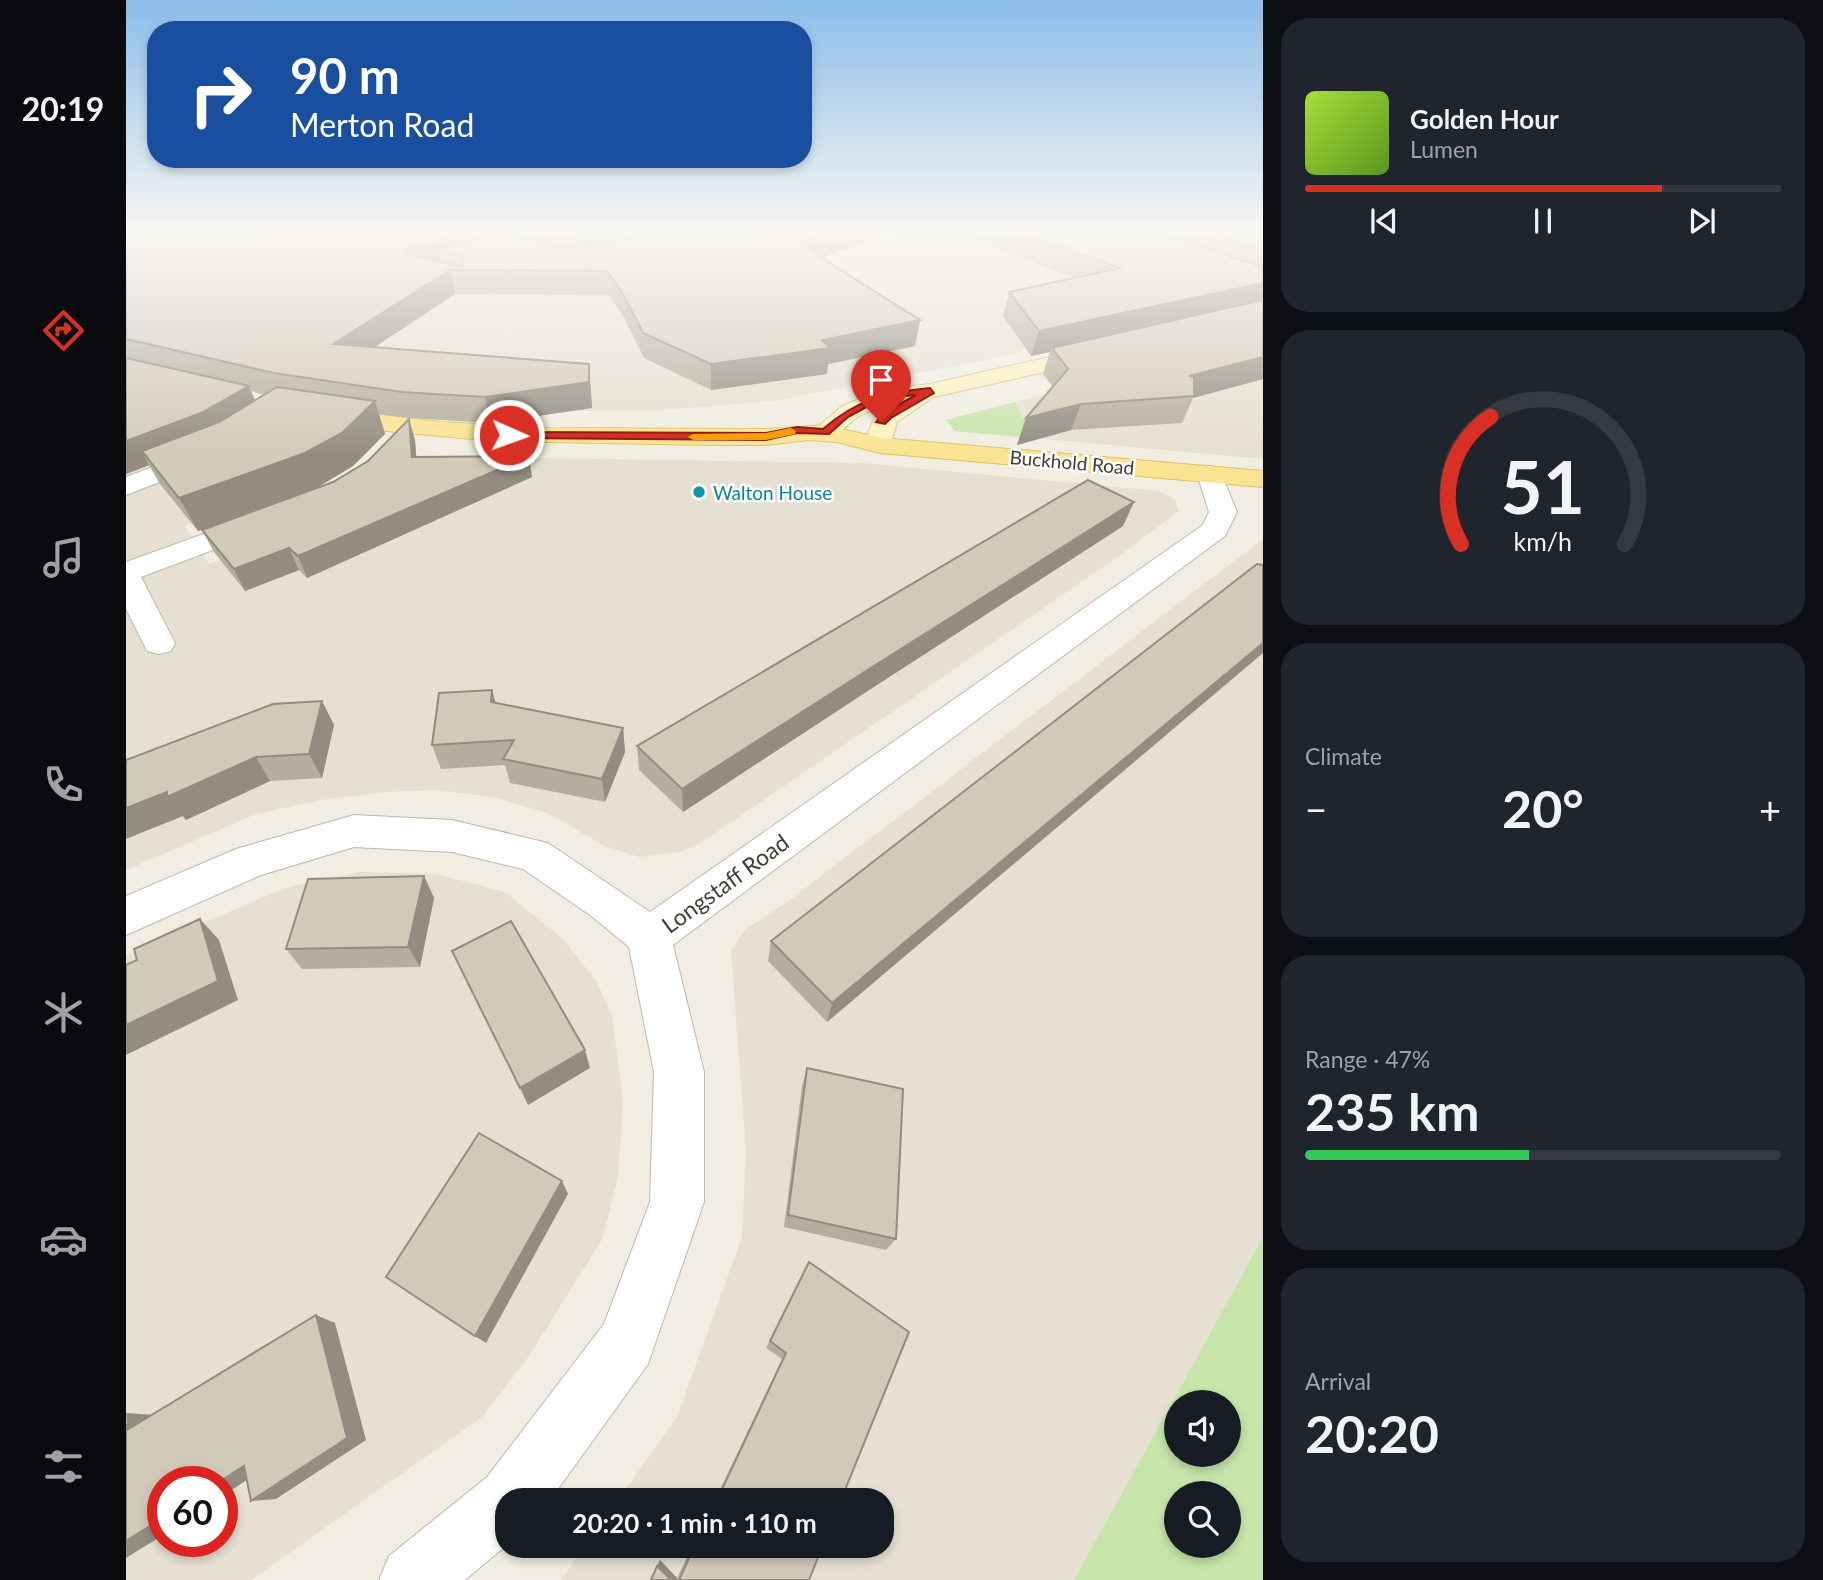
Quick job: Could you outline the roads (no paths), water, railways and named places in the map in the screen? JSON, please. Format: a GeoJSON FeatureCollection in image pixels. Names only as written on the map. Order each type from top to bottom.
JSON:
{"type":"FeatureCollection","features":[{"type":"Feature","properties":{"kind":"main road"},"geometry":{"type":"LineString","coordinates":[[309,413],[410,428],[561,436],[766,437],[797,430],[825,432],[880,445]]}},
{"type":"Feature","properties":{"kind":"main road"},"geometry":{"type":"LineString","coordinates":[[766,437],[794,447],[844,450],[880,445]]}},
{"type":"Feature","properties":{"kind":"main road","name":"Buckhold Road"},"geometry":{"type":"LineString","coordinates":[[880,445],[1263,479]]}},
{"type":"Feature","properties":{"kind":"street"},"geometry":{"type":"LineString","coordinates":[[825,432],[845,415],[867,402],[893,394],[930,391],[1124,348]]}},
{"type":"Feature","properties":{"kind":"street"},"geometry":{"type":"LineString","coordinates":[[880,445],[881,422],[930,391]]}},
{"type":"Feature","properties":{"kind":"street"},"geometry":{"type":"LineString","coordinates":[[390,449],[410,428]]}},
{"type":"Feature","properties":{"kind":"street"},"geometry":{"type":"LineString","coordinates":[[126,486],[224,447]]}},
{"type":"Feature","properties":{"kind":"street","name":"Longstaff Road"},"geometry":{"type":"LineString","coordinates":[[519,1488],[627,1343],[677,1202],[679,1072],[649,937],[1216,530],[1223,512],[1210,474]]}},
{"type":"Feature","properties":{"kind":"street"},"geometry":{"type":"LineString","coordinates":[[159,643],[126,574],[280,515]]}},
{"type":"Feature","properties":{"kind":"street"},"geometry":{"type":"LineString","coordinates":[[126,916],[251,861],[354,831],[452,836],[534,855],[605,902],[649,937]]}},
{"type":"Feature","properties":{"kind":"street","name":"Longstaff Road"},"geometry":{"type":"LineString","coordinates":[[413,1580],[495,1513]]}},
{"type":"Feature","properties":{"kind":"place","name":"Walton House"},"geometry":{"type":"Point","coordinates":[699,492]}}]}
